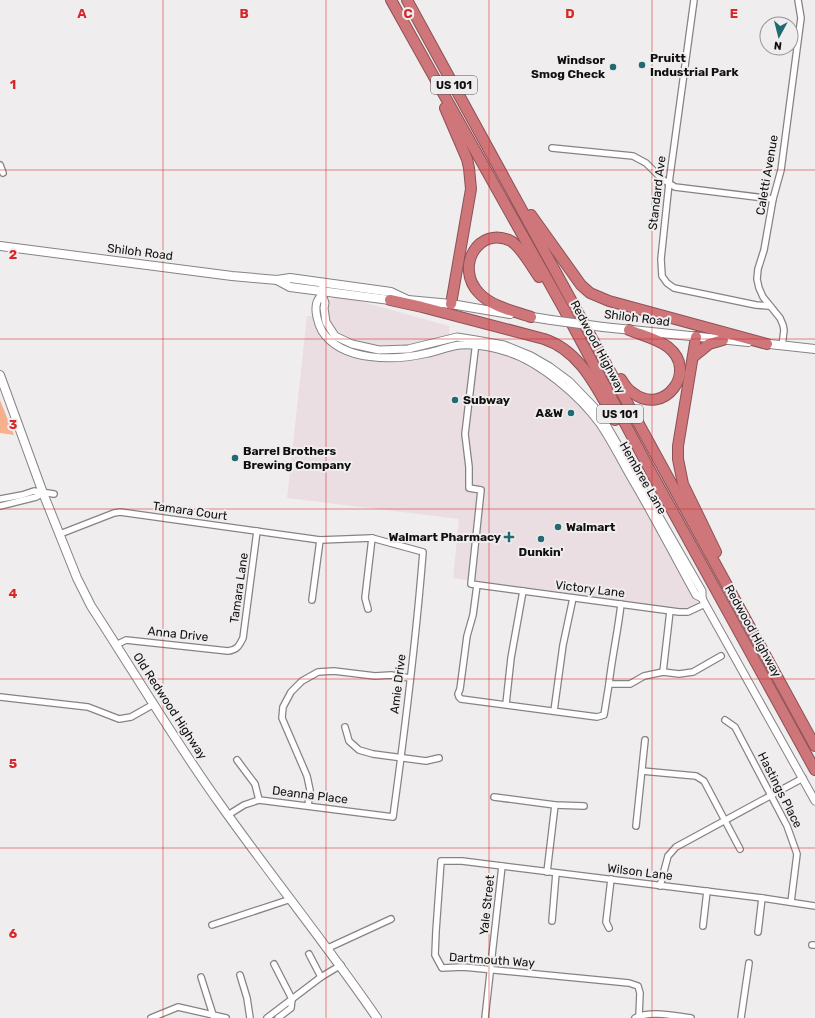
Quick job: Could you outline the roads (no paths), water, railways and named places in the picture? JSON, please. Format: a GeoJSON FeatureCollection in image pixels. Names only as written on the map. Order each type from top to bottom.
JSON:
{"type":"FeatureCollection","features":[{"type":"Feature","properties":{"kind":"highway","name":"Redwood Highway"},"geometry":{"type":"LineString","coordinates":[[391,0],[565,311],[650,472],[815,770]]}},
{"type":"Feature","properties":{"kind":"highway","name":"Redwood Highway"},"geometry":{"type":"LineString","coordinates":[[407,0],[815,746]]}},
{"type":"Feature","properties":{"kind":"highway"},"geometry":{"type":"LineString","coordinates":[[423,59],[466,159],[471,179],[470,199],[460,246],[451,304]]}},
{"type":"Feature","properties":{"kind":"highway"},"geometry":{"type":"LineString","coordinates":[[502,174],[581,285],[590,292],[609,301],[767,344]]}},
{"type":"Feature","properties":{"kind":"highway"},"geometry":{"type":"LineString","coordinates":[[531,317],[493,303],[482,296],[475,288],[469,276],[468,263],[473,251],[482,243],[499,238],[511,242],[517,246],[565,311]]}},
{"type":"Feature","properties":{"kind":"highway"},"geometry":{"type":"LineString","coordinates":[[390,300],[552,341],[565,349],[584,368],[620,428],[650,472]]}},
{"type":"Feature","properties":{"kind":"highway"},"geometry":{"type":"LineString","coordinates":[[593,339],[629,390],[642,399],[662,398],[671,392],[678,381],[680,368],[677,357],[668,346],[629,330]]}},
{"type":"Feature","properties":{"kind":"highway"},"geometry":{"type":"LineString","coordinates":[[696,337],[694,357],[678,446],[678,459],[684,484],[717,554],[717,568]]}},
{"type":"Feature","properties":{"kind":"highway"},"geometry":{"type":"LineString","coordinates":[[694,357],[709,344],[723,340]]}},
{"type":"Feature","properties":{"kind":"main road","name":"Shiloh Road"},"geometry":{"type":"LineString","coordinates":[[0,246],[225,275],[277,280],[290,287],[391,292],[408,300]]}},
{"type":"Feature","properties":{"kind":"main road","name":"Shiloh Road"},"geometry":{"type":"LineString","coordinates":[[322,289],[390,300],[451,304],[603,327],[815,349]]}},
{"type":"Feature","properties":{"kind":"main road","name":"Old Redwood Highway"},"geometry":{"type":"LineString","coordinates":[[0,375],[43,493],[80,586],[91,606],[202,779],[341,965],[375,1017]]}},
{"type":"Feature","properties":{"kind":"street","name":"Standard Ave"},"geometry":{"type":"LineString","coordinates":[[694,0],[669,183],[661,259],[662,276],[666,283],[674,288],[756,305],[769,306]]}},
{"type":"Feature","properties":{"kind":"street","name":"Caletti Avenue"},"geometry":{"type":"LineString","coordinates":[[782,346],[784,330],[783,324],[780,318],[769,306],[759,288],[757,279],[773,199],[781,170],[801,18],[798,0]]}},
{"type":"Feature","properties":{"kind":"street"},"geometry":{"type":"LineString","coordinates":[[552,148],[633,156],[646,163],[662,179],[675,187],[773,199]]}},
{"type":"Feature","properties":{"kind":"street"},"geometry":{"type":"LineString","coordinates":[[0,165],[3,173]]}},
{"type":"Feature","properties":{"kind":"street","name":"Hembree Lane"},"geometry":{"type":"LineString","coordinates":[[322,289],[325,303],[324,308],[326,322],[335,336],[342,340],[378,350],[408,349],[456,337],[476,343],[504,346],[530,356],[550,367],[569,381],[595,408],[650,499],[702,591],[704,601],[815,801]]}},
{"type":"Feature","properties":{"kind":"street","name":"Hembree Lane"},"geometry":{"type":"LineString","coordinates":[[322,289],[316,307],[319,325],[328,340],[345,351],[372,357],[396,357],[427,353],[459,345],[476,343]]}},
{"type":"Feature","properties":{"kind":"street"},"geometry":{"type":"LineString","coordinates":[[476,343],[464,434],[469,467],[469,488],[481,490],[472,615],[467,636],[458,697],[464,700],[506,704],[554,712],[601,717],[604,715],[614,648],[619,626],[621,604]]}},
{"type":"Feature","properties":{"kind":"street"},"geometry":{"type":"LineString","coordinates":[[396,357],[403,353],[424,350],[428,348],[430,344]]}},
{"type":"Feature","properties":{"kind":"street"},"geometry":{"type":"LineString","coordinates":[[0,499],[34,491],[54,494]]}},
{"type":"Feature","properties":{"kind":"street"},"geometry":{"type":"LineString","coordinates":[[0,506],[17,503],[36,497],[43,493]]}},
{"type":"Feature","properties":{"kind":"street","name":"Tamara Court"},"geometry":{"type":"LineString","coordinates":[[60,534],[120,512],[320,540],[372,538],[423,552]]}},
{"type":"Feature","properties":{"kind":"street","name":"Tamara Lane"},"geometry":{"type":"LineString","coordinates":[[238,648],[243,638],[258,531]]}},
{"type":"Feature","properties":{"kind":"street"},"geometry":{"type":"LineString","coordinates":[[368,609],[365,598],[372,538]]}},
{"type":"Feature","properties":{"kind":"street"},"geometry":{"type":"LineString","coordinates":[[312,600],[320,540]]}},
{"type":"Feature","properties":{"kind":"street","name":"Amie Drive"},"geometry":{"type":"LineString","coordinates":[[393,817],[418,609],[423,552]]}},
{"type":"Feature","properties":{"kind":"street","name":"Victory Lane"},"geometry":{"type":"LineString","coordinates":[[474,584],[670,611],[688,612],[704,601]]}},
{"type":"Feature","properties":{"kind":"street"},"geometry":{"type":"LineString","coordinates":[[506,704],[511,658],[523,591]]}},
{"type":"Feature","properties":{"kind":"street"},"geometry":{"type":"LineString","coordinates":[[554,712],[563,645],[573,598]]}},
{"type":"Feature","properties":{"kind":"street"},"geometry":{"type":"LineString","coordinates":[[663,672],[670,611]]}},
{"type":"Feature","properties":{"kind":"street","name":"Anna Drive"},"geometry":{"type":"LineString","coordinates":[[116,645],[126,640],[228,651],[233,651],[238,648]]}},
{"type":"Feature","properties":{"kind":"street"},"geometry":{"type":"LineString","coordinates":[[609,684],[630,684],[644,676],[663,672],[679,674],[693,672],[720,656]]}},
{"type":"Feature","properties":{"kind":"street"},"geometry":{"type":"LineString","coordinates":[[308,806],[310,790],[307,776],[282,718],[283,707],[291,692],[302,681],[318,672],[334,671],[375,676],[410,678]]}},
{"type":"Feature","properties":{"kind":"street"},"geometry":{"type":"LineString","coordinates":[[0,697],[88,707],[119,719],[131,717],[154,704]]}},
{"type":"Feature","properties":{"kind":"street","name":"Hastings Place"},"geometry":{"type":"LineString","coordinates":[[725,720],[735,727],[788,826],[797,854],[791,902]]}},
{"type":"Feature","properties":{"kind":"street"},"geometry":{"type":"LineString","coordinates":[[345,728],[349,741],[359,750],[373,754],[426,761],[439,758]]}},
{"type":"Feature","properties":{"kind":"street"},"geometry":{"type":"LineString","coordinates":[[636,826],[645,740]]}},
{"type":"Feature","properties":{"kind":"street"},"geometry":{"type":"LineString","coordinates":[[237,760],[255,784],[258,800]]}},
{"type":"Feature","properties":{"kind":"street"},"geometry":{"type":"LineString","coordinates":[[642,771],[696,776],[704,781],[740,850]]}},
{"type":"Feature","properties":{"kind":"street"},"geometry":{"type":"LineString","coordinates":[[660,886],[668,856],[676,847],[803,778]]}},
{"type":"Feature","properties":{"kind":"street"},"geometry":{"type":"LineString","coordinates":[[494,797],[555,805],[584,806]]}},
{"type":"Feature","properties":{"kind":"street","name":"Deanna Place"},"geometry":{"type":"LineString","coordinates":[[228,815],[244,805],[258,800],[393,817]]}},
{"type":"Feature","properties":{"kind":"street"},"geometry":{"type":"LineString","coordinates":[[547,872],[555,805]]}},
{"type":"Feature","properties":{"kind":"street","name":"Wilson Lane"},"geometry":{"type":"LineString","coordinates":[[462,861],[762,898],[815,906]]}},
{"type":"Feature","properties":{"kind":"street","name":"Dartmouth Way"},"geometry":{"type":"LineString","coordinates":[[462,861],[441,862],[435,955],[442,968],[463,967],[630,983],[638,986],[640,993],[637,1017]]}},
{"type":"Feature","properties":{"kind":"street","name":"Yale Street"},"geometry":{"type":"LineString","coordinates":[[485,1018],[502,866]]}},
{"type":"Feature","properties":{"kind":"street"},"geometry":{"type":"LineString","coordinates":[[552,921],[556,873]]}},
{"type":"Feature","properties":{"kind":"street"},"geometry":{"type":"LineString","coordinates":[[609,928],[606,922],[611,880]]}},
{"type":"Feature","properties":{"kind":"street"},"geometry":{"type":"LineString","coordinates":[[703,926],[707,891]]}},
{"type":"Feature","properties":{"kind":"street"},"geometry":{"type":"LineString","coordinates":[[758,932],[762,898]]}},
{"type":"Feature","properties":{"kind":"street"},"geometry":{"type":"LineString","coordinates":[[212,925],[291,899]]}},
{"type":"Feature","properties":{"kind":"street"},"geometry":{"type":"LineString","coordinates":[[328,948],[391,919]]}},
{"type":"Feature","properties":{"kind":"street"},"geometry":{"type":"LineString","coordinates":[[309,954],[321,977]]}},
{"type":"Feature","properties":{"kind":"street"},"geometry":{"type":"LineString","coordinates":[[741,1018],[749,963]]}},
{"type":"Feature","properties":{"kind":"street"},"geometry":{"type":"LineString","coordinates":[[274,964],[292,999],[290,1008],[278,1018]]}},
{"type":"Feature","properties":{"kind":"street"},"geometry":{"type":"LineString","coordinates":[[267,1018],[321,977],[341,965]]}},
{"type":"Feature","properties":{"kind":"street"},"geometry":{"type":"LineString","coordinates":[[240,975],[247,998],[250,1018]]}},
{"type":"Feature","properties":{"kind":"street"},"geometry":{"type":"LineString","coordinates":[[201,977],[214,1017]]}},
{"type":"Feature","properties":{"kind":"street"},"geometry":{"type":"LineString","coordinates":[[151,1018],[178,1007],[214,1017],[226,1018]]}},
{"type":"Feature","properties":{"kind":"street"},"geometry":{"type":"LineString","coordinates":[[637,1017],[658,1014],[691,1018]]}},
{"type":"Feature","properties":{"kind":"place","name":"Pruitt Industrial Park"},"geometry":{"type":"Point","coordinates":[642,65]}},
{"type":"Feature","properties":{"kind":"place","name":"Windsor Smog Check"},"geometry":{"type":"Point","coordinates":[613,67]}},
{"type":"Feature","properties":{"kind":"place","name":"Subway"},"geometry":{"type":"Point","coordinates":[455,400]}},
{"type":"Feature","properties":{"kind":"place","name":"A&W"},"geometry":{"type":"Point","coordinates":[571,413]}},
{"type":"Feature","properties":{"kind":"place","name":"Barrel Brothers Brewing Company"},"geometry":{"type":"Point","coordinates":[235,458]}},
{"type":"Feature","properties":{"kind":"place","name":"Walmart"},"geometry":{"type":"Point","coordinates":[558,527]}},
{"type":"Feature","properties":{"kind":"place","name":"Walmart Pharmacy"},"geometry":{"type":"Point","coordinates":[509,537]}},
{"type":"Feature","properties":{"kind":"place","name":"Dunkin'"},"geometry":{"type":"Point","coordinates":[541,539]}}]}
